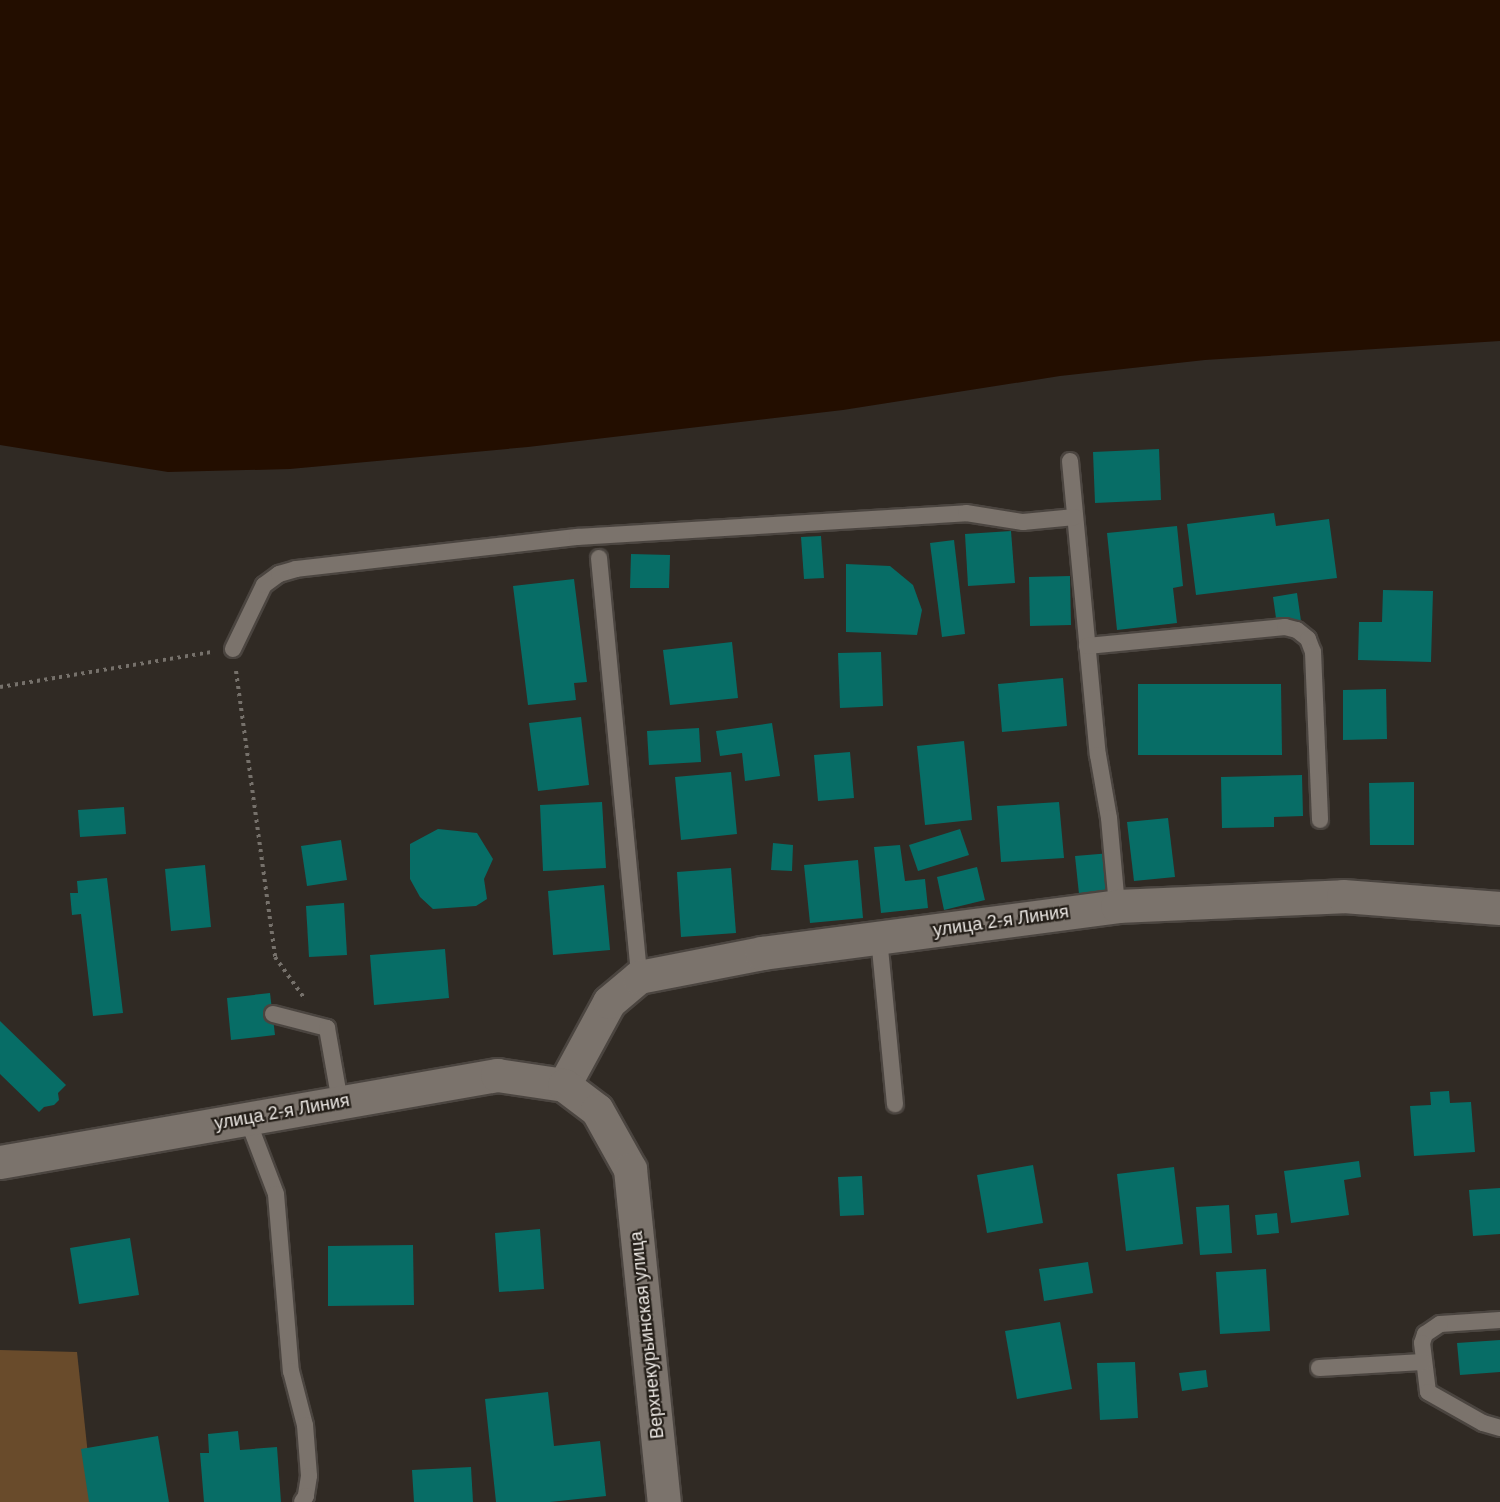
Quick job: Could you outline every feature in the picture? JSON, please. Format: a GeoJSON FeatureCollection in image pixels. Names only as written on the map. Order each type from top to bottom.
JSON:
{"type":"FeatureCollection","features":[{"type":"Feature","properties":{"kind":"street","name":"улица 2-я Линия"},"geometry":{"type":"LineString","coordinates":[[564,1086],[609,1002],[639,977],[762,954],[1117,906],[1343,896],[1500,908]]}},
{"type":"Feature","properties":{"kind":"street","name":"улица 2-я Линия"},"geometry":{"type":"LineString","coordinates":[[0,1162],[497,1075],[564,1086],[597,1110],[630,1169]]}},
{"type":"Feature","properties":{"kind":"street","name":"Верхнекурьинская улица"},"geometry":{"type":"LineString","coordinates":[[630,1169],[664,1502]]}},
{"type":"Feature","properties":{"kind":"lane"},"geometry":{"type":"LineString","coordinates":[[1070,461],[1098,755],[1109,818],[1117,906]]}},
{"type":"Feature","properties":{"kind":"lane"},"geometry":{"type":"LineString","coordinates":[[233,649],[253,603],[264,585],[279,574],[296,569],[577,537],[966,513],[1023,522],[1075,517]]}},
{"type":"Feature","properties":{"kind":"lane"},"geometry":{"type":"LineString","coordinates":[[599,558],[639,977]]}},
{"type":"Feature","properties":{"kind":"lane"},"geometry":{"type":"LineString","coordinates":[[1087,646],[1285,627],[1297,630],[1308,639],[1313,652],[1320,820]]}},
{"type":"Feature","properties":{"kind":"lane"},"geometry":{"type":"LineString","coordinates":[[879,938],[895,1104]]}},
{"type":"Feature","properties":{"kind":"lane"},"geometry":{"type":"LineString","coordinates":[[273,1014],[327,1028],[340,1102]]}},
{"type":"Feature","properties":{"kind":"lane"},"geometry":{"type":"LineString","coordinates":[[247,1118],[276,1194],[291,1371],[305,1425],[309,1476],[306,1496],[302,1502]]}},
{"type":"Feature","properties":{"kind":"lane"},"geometry":{"type":"LineString","coordinates":[[1500,1320],[1440,1324],[1431,1327],[1422,1343],[1428,1392],[1483,1423],[1500,1428]]}},
{"type":"Feature","properties":{"kind":"lane"},"geometry":{"type":"LineString","coordinates":[[1319,1368],[1424,1362]]}},
{"type":"Feature","properties":{"kind":"path"},"geometry":{"type":"LineString","coordinates":[[0,687],[233,649],[275,957],[327,1028]]}},
{"type":"Feature","properties":{"kind":"shaded area"},"geometry":{"type":"Polygon","coordinates":[[[0,0],[1500,0],[1500,341],[1205,360],[1060,376],[843,410],[528,447],[290,469],[168,472],[0,445],[0,0]]]}},
{"type":"Feature","properties":{"kind":"shaded area"},"geometry":{"type":"Polygon","coordinates":[[[0,1350],[77,1352],[93,1502],[0,1502],[0,1350]]]}},
{"type":"Feature","properties":{"kind":"building"},"geometry":{"type":"Polygon","coordinates":[[[1159,449],[1161,500],[1095,503],[1093,452],[1159,449]]]}},
{"type":"Feature","properties":{"kind":"building"},"geometry":{"type":"Polygon","coordinates":[[[1274,513],[1276,526],[1329,519],[1337,578],[1196,595],[1187,524],[1274,513]]]}},
{"type":"Feature","properties":{"kind":"building"},"geometry":{"type":"Polygon","coordinates":[[[1177,526],[1183,586],[1173,588],[1177,623],[1117,630],[1107,533],[1177,526]]]}},
{"type":"Feature","properties":{"kind":"building"},"geometry":{"type":"Polygon","coordinates":[[[1011,531],[1015,583],[968,586],[965,534],[1011,531]]]}},
{"type":"Feature","properties":{"kind":"building"},"geometry":{"type":"Polygon","coordinates":[[[821,536],[824,578],[804,579],[801,537],[821,536]]]}},
{"type":"Feature","properties":{"kind":"building"},"geometry":{"type":"Polygon","coordinates":[[[954,540],[965,634],[942,637],[930,543],[954,540]]]}},
{"type":"Feature","properties":{"kind":"building"},"geometry":{"type":"Polygon","coordinates":[[[631,554],[670,555],[669,588],[630,588],[631,554]]]}},
{"type":"Feature","properties":{"kind":"building"},"geometry":{"type":"Polygon","coordinates":[[[846,564],[890,566],[913,585],[922,610],[917,635],[846,632],[846,564]]]}},
{"type":"Feature","properties":{"kind":"building"},"geometry":{"type":"Polygon","coordinates":[[[1070,576],[1071,625],[1030,626],[1029,577],[1070,576]]]}},
{"type":"Feature","properties":{"kind":"building"},"geometry":{"type":"Polygon","coordinates":[[[574,579],[587,682],[574,683],[576,700],[528,705],[513,586],[574,579]]]}},
{"type":"Feature","properties":{"kind":"building"},"geometry":{"type":"Polygon","coordinates":[[[1383,590],[1433,591],[1431,662],[1358,660],[1359,622],[1382,622],[1383,590]]]}},
{"type":"Feature","properties":{"kind":"building"},"geometry":{"type":"Polygon","coordinates":[[[1297,593],[1301,621],[1277,625],[1273,597],[1297,593]]]}},
{"type":"Feature","properties":{"kind":"building"},"geometry":{"type":"Polygon","coordinates":[[[732,642],[738,698],[670,705],[663,650],[732,642]]]}},
{"type":"Feature","properties":{"kind":"building"},"geometry":{"type":"Polygon","coordinates":[[[881,652],[883,706],[840,708],[838,653],[881,652]]]}},
{"type":"Feature","properties":{"kind":"building"},"geometry":{"type":"Polygon","coordinates":[[[1063,678],[1067,726],[1002,732],[998,684],[1063,678]]]}},
{"type":"Feature","properties":{"kind":"building"},"geometry":{"type":"Polygon","coordinates":[[[1138,684],[1281,684],[1282,755],[1138,755],[1138,684]]]}},
{"type":"Feature","properties":{"kind":"building"},"geometry":{"type":"Polygon","coordinates":[[[1386,689],[1387,739],[1343,740],[1343,690],[1386,689]]]}},
{"type":"Feature","properties":{"kind":"building"},"geometry":{"type":"Polygon","coordinates":[[[581,717],[589,785],[538,791],[529,723],[581,717]]]}},
{"type":"Feature","properties":{"kind":"building"},"geometry":{"type":"Polygon","coordinates":[[[772,723],[780,776],[745,781],[742,753],[720,756],[716,731],[772,723]]]}},
{"type":"Feature","properties":{"kind":"building"},"geometry":{"type":"Polygon","coordinates":[[[699,728],[701,762],[649,765],[647,731],[699,728]]]}},
{"type":"Feature","properties":{"kind":"building"},"geometry":{"type":"Polygon","coordinates":[[[964,741],[972,820],[925,825],[917,746],[964,741]]]}},
{"type":"Feature","properties":{"kind":"building"},"geometry":{"type":"Polygon","coordinates":[[[850,752],[854,798],[818,801],[814,755],[850,752]]]}},
{"type":"Feature","properties":{"kind":"building"},"geometry":{"type":"Polygon","coordinates":[[[731,772],[737,834],[681,840],[675,777],[731,772]]]}},
{"type":"Feature","properties":{"kind":"building"},"geometry":{"type":"Polygon","coordinates":[[[1302,775],[1303,816],[1274,817],[1274,827],[1222,828],[1221,777],[1302,775]]]}},
{"type":"Feature","properties":{"kind":"building"},"geometry":{"type":"Polygon","coordinates":[[[1414,782],[1414,845],[1370,845],[1369,783],[1414,782]]]}},
{"type":"Feature","properties":{"kind":"building"},"geometry":{"type":"Polygon","coordinates":[[[602,802],[606,868],[543,871],[540,805],[602,802]]]}},
{"type":"Feature","properties":{"kind":"building"},"geometry":{"type":"Polygon","coordinates":[[[1059,802],[1064,858],[1001,862],[997,806],[1059,802]]]}},
{"type":"Feature","properties":{"kind":"building"},"geometry":{"type":"Polygon","coordinates":[[[124,807],[126,834],[80,837],[78,810],[124,807]]]}},
{"type":"Feature","properties":{"kind":"building"},"geometry":{"type":"Polygon","coordinates":[[[1168,818],[1175,877],[1134,881],[1127,822],[1168,818]]]}},
{"type":"Feature","properties":{"kind":"building"},"geometry":{"type":"Polygon","coordinates":[[[438,829],[477,833],[493,859],[484,879],[487,899],[476,906],[433,909],[420,897],[410,879],[410,844],[438,829]]]}},
{"type":"Feature","properties":{"kind":"building"},"geometry":{"type":"Polygon","coordinates":[[[960,829],[969,855],[918,871],[909,845],[960,829]]]}},
{"type":"Feature","properties":{"kind":"building"},"geometry":{"type":"Polygon","coordinates":[[[341,840],[347,880],[307,886],[301,846],[341,840]]]}},
{"type":"Feature","properties":{"kind":"building"},"geometry":{"type":"Polygon","coordinates":[[[773,843],[793,845],[792,871],[771,870],[773,843]]]}},
{"type":"Feature","properties":{"kind":"building"},"geometry":{"type":"Polygon","coordinates":[[[900,845],[905,881],[925,879],[928,908],[881,913],[874,847],[900,845]]]}},
{"type":"Feature","properties":{"kind":"building"},"geometry":{"type":"Polygon","coordinates":[[[1111,853],[1115,890],[1079,894],[1075,856],[1111,853]]]}},
{"type":"Feature","properties":{"kind":"building"},"geometry":{"type":"Polygon","coordinates":[[[858,860],[863,918],[810,923],[804,865],[858,860]]]}},
{"type":"Feature","properties":{"kind":"building"},"geometry":{"type":"Polygon","coordinates":[[[205,865],[211,927],[171,931],[165,869],[205,865]]]}},
{"type":"Feature","properties":{"kind":"building"},"geometry":{"type":"Polygon","coordinates":[[[977,867],[985,900],[944,910],[937,877],[977,867]]]}},
{"type":"Feature","properties":{"kind":"building"},"geometry":{"type":"Polygon","coordinates":[[[731,868],[736,933],[681,937],[677,872],[731,868]]]}},
{"type":"Feature","properties":{"kind":"building"},"geometry":{"type":"Polygon","coordinates":[[[107,878],[123,1013],[93,1016],[81,914],[72,915],[70,893],[78,893],[77,881],[107,878]]]}},
{"type":"Feature","properties":{"kind":"building"},"geometry":{"type":"Polygon","coordinates":[[[604,885],[610,950],[553,955],[548,891],[604,885]]]}},
{"type":"Feature","properties":{"kind":"building"},"geometry":{"type":"Polygon","coordinates":[[[344,903],[347,955],[309,957],[306,906],[344,903]]]}},
{"type":"Feature","properties":{"kind":"building"},"geometry":{"type":"Polygon","coordinates":[[[445,949],[449,998],[374,1005],[370,955],[445,949]]]}},
{"type":"Feature","properties":{"kind":"building"},"geometry":{"type":"Polygon","coordinates":[[[270,993],[275,1035],[231,1040],[227,998],[270,993]]]}},
{"type":"Feature","properties":{"kind":"building"},"geometry":{"type":"Polygon","coordinates":[[[0,1021],[66,1085],[58,1093],[59,1100],[54,1105],[44,1107],[39,1112],[0,1074],[0,1021]]]}},
{"type":"Feature","properties":{"kind":"building"},"geometry":{"type":"Polygon","coordinates":[[[1449,1091],[1450,1103],[1471,1102],[1475,1152],[1414,1156],[1410,1106],[1431,1105],[1430,1092],[1449,1091]]]}},
{"type":"Feature","properties":{"kind":"building"},"geometry":{"type":"Polygon","coordinates":[[[1359,1161],[1361,1177],[1344,1180],[1349,1215],[1291,1223],[1284,1171],[1359,1161]]]}},
{"type":"Feature","properties":{"kind":"building"},"geometry":{"type":"Polygon","coordinates":[[[1033,1165],[1043,1223],[987,1233],[977,1175],[1033,1165]]]}},
{"type":"Feature","properties":{"kind":"building"},"geometry":{"type":"Polygon","coordinates":[[[1174,1167],[1183,1244],[1126,1251],[1117,1174],[1174,1167]]]}},
{"type":"Feature","properties":{"kind":"building"},"geometry":{"type":"Polygon","coordinates":[[[862,1176],[864,1215],[840,1216],[838,1177],[862,1176]]]}},
{"type":"Feature","properties":{"kind":"building"},"geometry":{"type":"Polygon","coordinates":[[[1500,1188],[1500,1234],[1473,1236],[1469,1190],[1500,1188]]]}},
{"type":"Feature","properties":{"kind":"building"},"geometry":{"type":"Polygon","coordinates":[[[1229,1205],[1232,1253],[1200,1255],[1196,1207],[1229,1205]]]}},
{"type":"Feature","properties":{"kind":"building"},"geometry":{"type":"Polygon","coordinates":[[[1277,1213],[1279,1233],[1257,1235],[1255,1215],[1277,1213]]]}},
{"type":"Feature","properties":{"kind":"building"},"geometry":{"type":"Polygon","coordinates":[[[540,1229],[544,1289],[499,1292],[495,1233],[540,1229]]]}},
{"type":"Feature","properties":{"kind":"building"},"geometry":{"type":"Polygon","coordinates":[[[130,1238],[139,1295],[79,1304],[70,1248],[130,1238]]]}},
{"type":"Feature","properties":{"kind":"building"},"geometry":{"type":"Polygon","coordinates":[[[413,1245],[414,1305],[328,1306],[328,1246],[413,1245]]]}},
{"type":"Feature","properties":{"kind":"building"},"geometry":{"type":"Polygon","coordinates":[[[1088,1262],[1093,1293],[1044,1301],[1039,1269],[1088,1262]]]}},
{"type":"Feature","properties":{"kind":"building"},"geometry":{"type":"Polygon","coordinates":[[[1266,1269],[1270,1331],[1220,1334],[1216,1272],[1266,1269]]]}},
{"type":"Feature","properties":{"kind":"building"},"geometry":{"type":"Polygon","coordinates":[[[1060,1322],[1072,1389],[1017,1399],[1005,1331],[1060,1322]]]}},
{"type":"Feature","properties":{"kind":"building"},"geometry":{"type":"Polygon","coordinates":[[[1500,1340],[1500,1372],[1460,1375],[1457,1343],[1500,1340]]]}},
{"type":"Feature","properties":{"kind":"building"},"geometry":{"type":"Polygon","coordinates":[[[1135,1362],[1138,1418],[1100,1420],[1097,1363],[1135,1362]]]}},
{"type":"Feature","properties":{"kind":"building"},"geometry":{"type":"Polygon","coordinates":[[[1206,1370],[1208,1387],[1182,1391],[1179,1373],[1206,1370]]]}},
{"type":"Feature","properties":{"kind":"building"},"geometry":{"type":"Polygon","coordinates":[[[548,1392],[554,1446],[600,1441],[606,1496],[550,1502],[496,1502],[485,1399],[548,1392]]]}},
{"type":"Feature","properties":{"kind":"building"},"geometry":{"type":"Polygon","coordinates":[[[238,1431],[240,1450],[277,1447],[281,1502],[204,1502],[200,1453],[209,1453],[208,1434],[238,1431]]]}},
{"type":"Feature","properties":{"kind":"building"},"geometry":{"type":"Polygon","coordinates":[[[158,1436],[169,1502],[89,1502],[81,1449],[158,1436]]]}},
{"type":"Feature","properties":{"kind":"building"},"geometry":{"type":"Polygon","coordinates":[[[471,1467],[473,1502],[414,1502],[412,1470],[471,1467]]]}}]}
